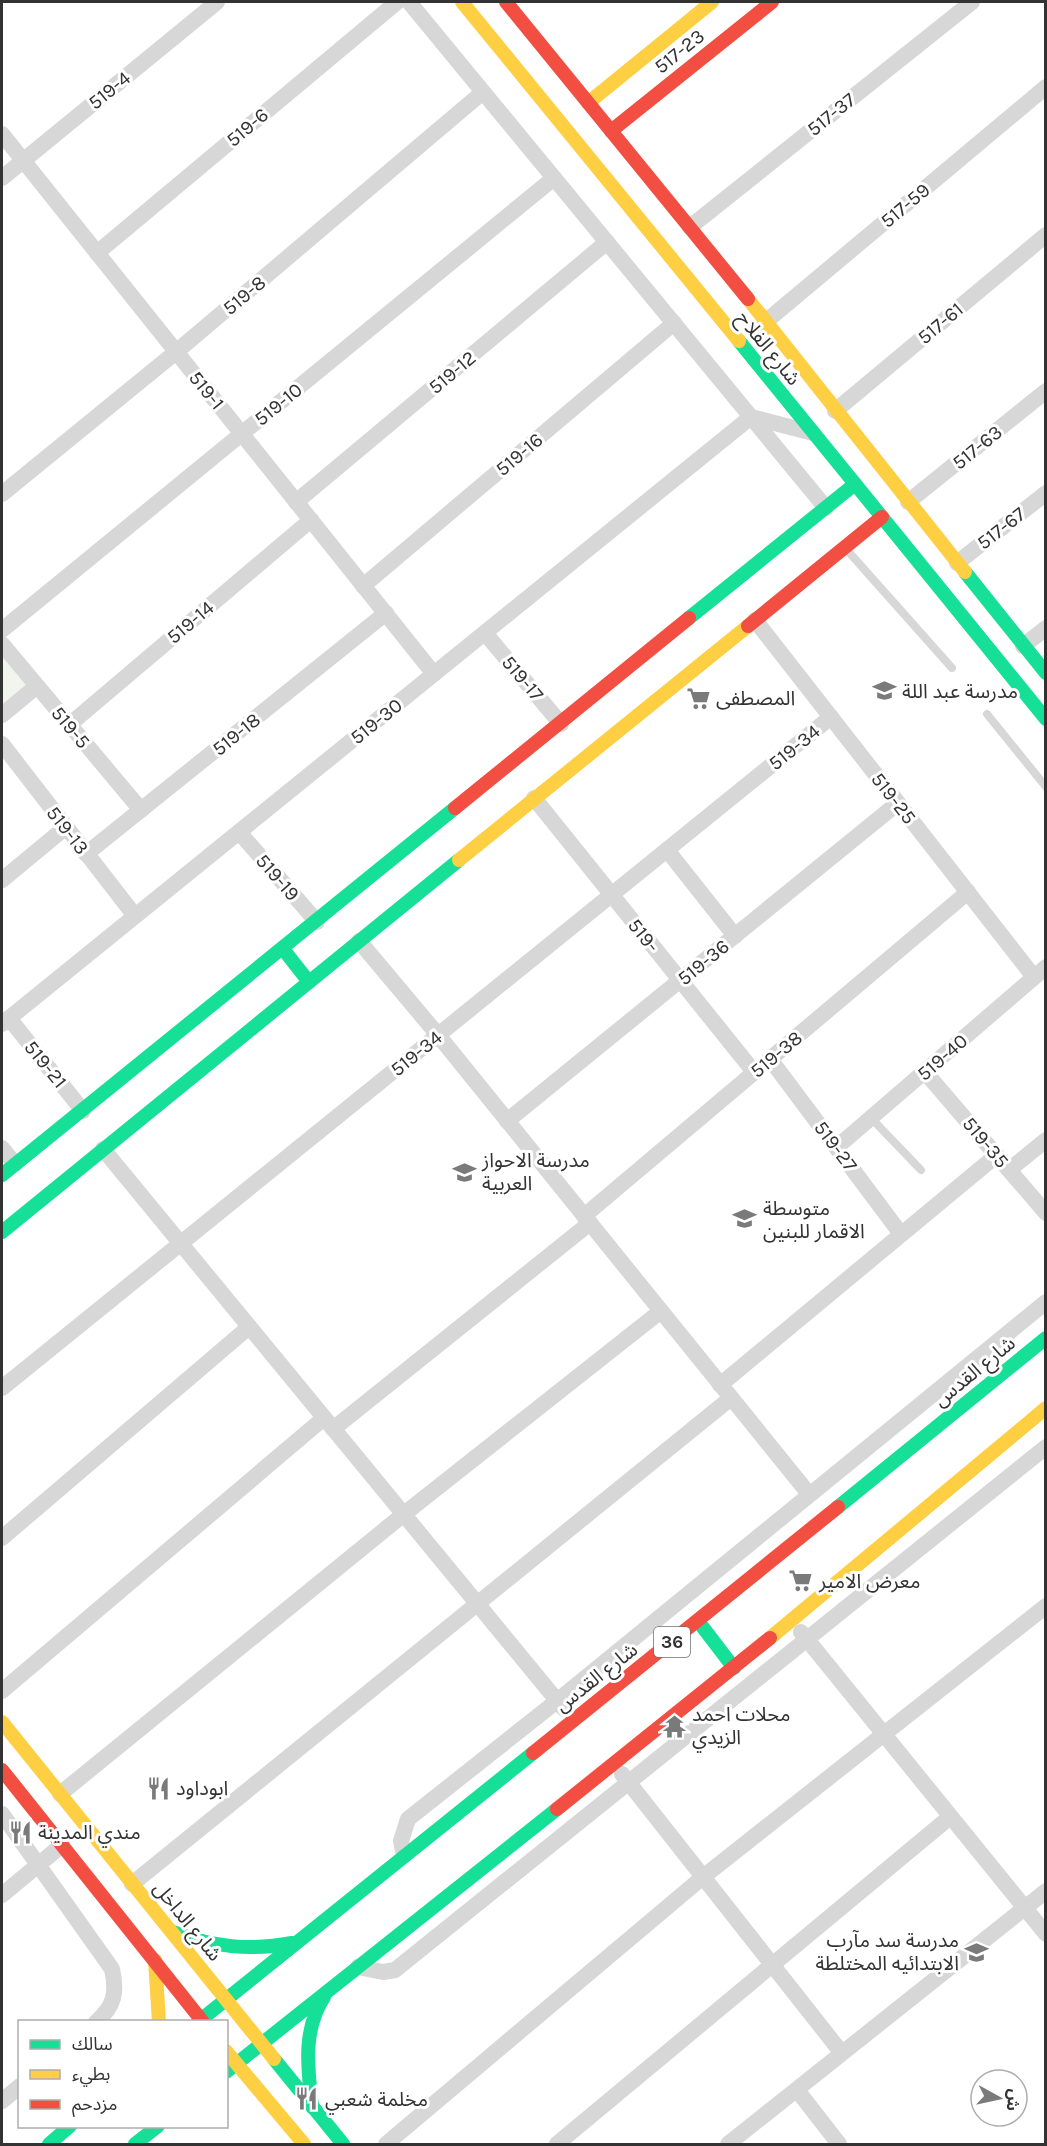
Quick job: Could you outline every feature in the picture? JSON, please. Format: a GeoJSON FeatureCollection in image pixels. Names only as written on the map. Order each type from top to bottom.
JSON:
{"type":"FeatureCollection","features":[{"type":"Feature","properties":{"kind":"main road","name":"شارع الفلاح"},"geometry":{"type":"LineString","coordinates":[[462,2],[1046,719]]}},
{"type":"Feature","properties":{"kind":"main road","name":"شارع الفلاح"},"geometry":{"type":"LineString","coordinates":[[506,2],[690,227],[764,323],[1046,673]]}},
{"type":"Feature","properties":{"kind":"main road","name":"517-23"},"geometry":{"type":"LineString","coordinates":[[588,103],[712,2]]}},
{"type":"Feature","properties":{"kind":"main road","name":"517-23"},"geometry":{"type":"LineString","coordinates":[[611,131],[772,2]]}},
{"type":"Feature","properties":{"kind":"main road"},"geometry":{"type":"LineString","coordinates":[[2,1175],[855,484]]}},
{"type":"Feature","properties":{"kind":"main road"},"geometry":{"type":"LineString","coordinates":[[2,1232],[882,517]]}},
{"type":"Feature","properties":{"kind":"main road"},"geometry":{"type":"LineString","coordinates":[[283,949],[309,982]]}},
{"type":"Feature","properties":{"kind":"main road","name":"شارع القدس"},"geometry":{"type":"LineString","coordinates":[[202,2020],[295,1942],[699,1621],[1046,1338]]}},
{"type":"Feature","properties":{"kind":"main road"},"geometry":{"type":"LineString","coordinates":[[304,2145],[232,2068],[734,1668],[1046,1408]]}},
{"type":"Feature","properties":{"kind":"main road"},"geometry":{"type":"LineString","coordinates":[[699,1621],[734,1668]]}},
{"type":"Feature","properties":{"kind":"main road","name":"شارع الداخل"},"geometry":{"type":"LineString","coordinates":[[2,1722],[343,2145]]}},
{"type":"Feature","properties":{"kind":"main road"},"geometry":{"type":"LineString","coordinates":[[2,1770],[155,1960],[200,2020]]}},
{"type":"Feature","properties":{"kind":"main road"},"geometry":{"type":"LineString","coordinates":[[171,1931],[200,1943],[232,1950],[261,1950],[295,1942]]}},
{"type":"Feature","properties":{"kind":"main road"},"geometry":{"type":"LineString","coordinates":[[155,1960],[159,2020]]}},
{"type":"Feature","properties":{"kind":"main road"},"geometry":{"type":"LineString","coordinates":[[312,2107],[308,2056],[311,2025],[316,2007],[335,1985]]}},
{"type":"Feature","properties":{"kind":"main road"},"geometry":{"type":"LineString","coordinates":[[49,2145],[69,2128]]}},
{"type":"Feature","properties":{"kind":"main road"},"geometry":{"type":"LineString","coordinates":[[135,2145],[157,2128]]}},
{"type":"Feature","properties":{"kind":"street","name":"519-4"},"geometry":{"type":"LineString","coordinates":[[2,178],[217,2]]}},
{"type":"Feature","properties":{"kind":"street","name":"519-6"},"geometry":{"type":"LineString","coordinates":[[97,254],[397,2]]}},
{"type":"Feature","properties":{"kind":"street"},"geometry":{"type":"LineString","coordinates":[[409,2],[826,508]]}},
{"type":"Feature","properties":{"kind":"street","name":"517-37"},"geometry":{"type":"LineString","coordinates":[[690,227],[972,2]]}},
{"type":"Feature","properties":{"kind":"street","name":"517-59"},"geometry":{"type":"LineString","coordinates":[[764,323],[1046,87]]}},
{"type":"Feature","properties":{"kind":"street","name":"519-8"},"geometry":{"type":"LineString","coordinates":[[2,494],[176,352],[483,92]]}},
{"type":"Feature","properties":{"kind":"street","name":"519-1"},"geometry":{"type":"LineString","coordinates":[[2,134],[434,674]]}},
{"type":"Feature","properties":{"kind":"street","name":"519-10"},"geometry":{"type":"LineString","coordinates":[[2,630],[554,178]]}},
{"type":"Feature","properties":{"kind":"street","name":"517-61"},"geometry":{"type":"LineString","coordinates":[[835,411],[1046,235]]}},
{"type":"Feature","properties":{"kind":"street","name":"519-12"},"geometry":{"type":"LineString","coordinates":[[296,502],[607,242]]}},
{"type":"Feature","properties":{"kind":"street","name":"519-16"},"geometry":{"type":"LineString","coordinates":[[363,586],[674,323]]}},
{"type":"Feature","properties":{"kind":"street","name":"517-63"},"geometry":{"type":"LineString","coordinates":[[908,502],[1046,391]]}},
{"type":"Feature","properties":{"kind":"street"},"geometry":{"type":"LineString","coordinates":[[752,417],[813,433]]}},
{"type":"Feature","properties":{"kind":"street","name":"519-30"},"geometry":{"type":"LineString","coordinates":[[5,1021],[752,417]]}},
{"type":"Feature","properties":{"kind":"street","name":"517-67"},"geometry":{"type":"LineString","coordinates":[[957,563],[1046,493]]}},
{"type":"Feature","properties":{"kind":"street","name":"519-14"},"geometry":{"type":"LineString","coordinates":[[69,725],[311,520]]}},
{"type":"Feature","properties":{"kind":"street","name":"519-18"},"geometry":{"type":"LineString","coordinates":[[86,854],[386,613]]}},
{"type":"Feature","properties":{"kind":"street","name":"519-25"},"geometry":{"type":"LineString","coordinates":[[754,620],[968,892],[1040,972]]}},
{"type":"Feature","properties":{"kind":"street"},"geometry":{"type":"LineString","coordinates":[[1023,646],[1046,628]]}},
{"type":"Feature","properties":{"kind":"street","name":"519-17"},"geometry":{"type":"LineString","coordinates":[[484,633],[561,723]]}},
{"type":"Feature","properties":{"kind":"street","name":"519-5"},"geometry":{"type":"LineString","coordinates":[[2,644],[141,810]]}},
{"type":"Feature","properties":{"kind":"street"},"geometry":{"type":"LineString","coordinates":[[2,715],[37,686]]}},
{"type":"Feature","properties":{"kind":"street","name":"519-34"},"geometry":{"type":"LineString","coordinates":[[2,1388],[831,717]]}},
{"type":"Feature","properties":{"kind":"street","name":"519-13"},"geometry":{"type":"LineString","coordinates":[[2,744],[135,916]]}},
{"type":"Feature","properties":{"kind":"street","name":"519-"},"geometry":{"type":"LineString","coordinates":[[534,798],[754,1072]]}},
{"type":"Feature","properties":{"kind":"street","name":"519-36"},"geometry":{"type":"LineString","coordinates":[[507,1121],[898,803]]}},
{"type":"Feature","properties":{"kind":"street"},"geometry":{"type":"LineString","coordinates":[[2,880],[66,827]]}},
{"type":"Feature","properties":{"kind":"street","name":"519-19"},"geometry":{"type":"LineString","coordinates":[[239,832],[317,922]]}},
{"type":"Feature","properties":{"kind":"street"},"geometry":{"type":"LineString","coordinates":[[667,850],[735,936]]}},
{"type":"Feature","properties":{"kind":"street","name":"519-38"},"geometry":{"type":"LineString","coordinates":[[2,1691],[328,1423],[587,1220],[754,1072],[968,892]]}},
{"type":"Feature","properties":{"kind":"street"},"geometry":{"type":"LineString","coordinates":[[359,941],[438,1035],[808,1494]]}},
{"type":"Feature","properties":{"kind":"street","name":"519-40"},"geometry":{"type":"LineString","coordinates":[[837,1147],[1040,972]]}},
{"type":"Feature","properties":{"kind":"street","name":"519-21"},"geometry":{"type":"LineString","coordinates":[[5,1021],[83,1111]]}},
{"type":"Feature","properties":{"kind":"street","name":"519-27"},"geometry":{"type":"LineString","coordinates":[[770,1059],[902,1234]]}},
{"type":"Feature","properties":{"kind":"street","name":"519-35"},"geometry":{"type":"LineString","coordinates":[[926,1072],[1046,1213]]}},
{"type":"Feature","properties":{"kind":"street"},"geometry":{"type":"LineString","coordinates":[[1009,1170],[1046,1140]]}},
{"type":"Feature","properties":{"kind":"street"},"geometry":{"type":"LineString","coordinates":[[2,1148],[15,1164]]}},
{"type":"Feature","properties":{"kind":"street"},"geometry":{"type":"LineString","coordinates":[[103,1149],[573,1720]]}},
{"type":"Feature","properties":{"kind":"street"},"geometry":{"type":"LineString","coordinates":[[720,1385],[997,1155]]}},
{"type":"Feature","properties":{"kind":"street"},"geometry":{"type":"LineString","coordinates":[[404,1855],[401,1841],[408,1819],[557,1701],[1046,1302]]}},
{"type":"Feature","properties":{"kind":"street"},"geometry":{"type":"LineString","coordinates":[[60,1794],[404,1514],[661,1311]]}},
{"type":"Feature","properties":{"kind":"street"},"geometry":{"type":"LineString","coordinates":[[2,1538],[249,1327]]}},
{"type":"Feature","properties":{"kind":"street"},"geometry":{"type":"LineString","coordinates":[[132,1884],[479,1605],[731,1398]]}},
{"type":"Feature","properties":{"kind":"street"},"geometry":{"type":"LineString","coordinates":[[358,1967],[383,1972],[395,1970],[1046,1447]]}},
{"type":"Feature","properties":{"kind":"street"},"geometry":{"type":"LineString","coordinates":[[386,2145],[703,1877],[885,1736],[1046,1606]]}},
{"type":"Feature","properties":{"kind":"street"},"geometry":{"type":"LineString","coordinates":[[791,1620],[1046,1934]]}},
{"type":"Feature","properties":{"kind":"street"},"geometry":{"type":"LineString","coordinates":[[614,1764],[841,2052]]}},
{"type":"Feature","properties":{"kind":"street"},"geometry":{"type":"LineString","coordinates":[[2,1814],[112,1969],[115,1985],[114,1999],[108,2012],[98,2020]]}},
{"type":"Feature","properties":{"kind":"street"},"geometry":{"type":"LineString","coordinates":[[557,2145],[951,1817]]}},
{"type":"Feature","properties":{"kind":"street"},"geometry":{"type":"LineString","coordinates":[[2,1895],[62,1845]]}},
{"type":"Feature","properties":{"kind":"street"},"geometry":{"type":"LineString","coordinates":[[728,2145],[841,2052],[1046,1891]]}},
{"type":"Feature","properties":{"kind":"street"},"geometry":{"type":"LineString","coordinates":[[2,2102],[18,2088]]}},
{"type":"Feature","properties":{"kind":"street"},"geometry":{"type":"LineString","coordinates":[[797,2090],[839,2145]]}},
{"type":"Feature","properties":{"kind":"lane"},"geometry":{"type":"LineString","coordinates":[[845,547],[952,668]]}},
{"type":"Feature","properties":{"kind":"lane"},"geometry":{"type":"LineString","coordinates":[[987,714],[1046,787]]}},
{"type":"Feature","properties":{"kind":"lane"},"geometry":{"type":"LineString","coordinates":[[871,1118],[921,1170]]}},
{"type":"Feature","properties":{"kind":"shaded area"},"geometry":{"type":"Polygon","coordinates":[[[2,644],[37,686],[2,714],[2,644]]]}},
{"type":"Feature","properties":{"kind":"traffic: fast"},"geometry":{"type":"LineString","coordinates":[[739,341],[1046,719]]}},
{"type":"Feature","properties":{"kind":"traffic: fast"},"geometry":{"type":"LineString","coordinates":[[689,618],[855,484]]}},
{"type":"Feature","properties":{"kind":"traffic: fast"},"geometry":{"type":"LineString","coordinates":[[965,572],[1046,673]]}},
{"type":"Feature","properties":{"kind":"traffic: fast"},"geometry":{"type":"LineString","coordinates":[[2,1175],[455,808]]}},
{"type":"Feature","properties":{"kind":"traffic: fast"},"geometry":{"type":"LineString","coordinates":[[2,1232],[459,860]]}},
{"type":"Feature","properties":{"kind":"traffic: fast"},"geometry":{"type":"LineString","coordinates":[[283,949],[309,982]]}},
{"type":"Feature","properties":{"kind":"traffic: fast"},"geometry":{"type":"LineString","coordinates":[[838,1507],[1046,1338]]}},
{"type":"Feature","properties":{"kind":"traffic: fast"},"geometry":{"type":"LineString","coordinates":[[698,1621],[734,1668]]}},
{"type":"Feature","properties":{"kind":"traffic: fast"},"geometry":{"type":"LineString","coordinates":[[200,2020],[533,1753]]}},
{"type":"Feature","properties":{"kind":"traffic: fast"},"geometry":{"type":"LineString","coordinates":[[228,2070],[557,1809]]}},
{"type":"Feature","properties":{"kind":"traffic: fast"},"geometry":{"type":"LineString","coordinates":[[173,1932],[203,1941],[232,1946],[261,1947],[292,1943]]}},
{"type":"Feature","properties":{"kind":"traffic: fast"},"geometry":{"type":"LineString","coordinates":[[312,2107],[308,2064],[309,2037],[312,2023],[324,1997]]}},
{"type":"Feature","properties":{"kind":"traffic: fast"},"geometry":{"type":"LineString","coordinates":[[274,2059],[343,2144]]}},
{"type":"Feature","properties":{"kind":"traffic: fast"},"geometry":{"type":"LineString","coordinates":[[49,2144],[68,2128]]}},
{"type":"Feature","properties":{"kind":"traffic: fast"},"geometry":{"type":"LineString","coordinates":[[135,2144],[155,2128]]}},
{"type":"Feature","properties":{"kind":"traffic: slow"},"geometry":{"type":"LineString","coordinates":[[462,2],[739,341]]}},
{"type":"Feature","properties":{"kind":"traffic: slow"},"geometry":{"type":"LineString","coordinates":[[588,103],[712,2]]}},
{"type":"Feature","properties":{"kind":"traffic: slow"},"geometry":{"type":"LineString","coordinates":[[748,299],[965,572]]}},
{"type":"Feature","properties":{"kind":"traffic: slow"},"geometry":{"type":"LineString","coordinates":[[459,860],[748,626]]}},
{"type":"Feature","properties":{"kind":"traffic: slow"},"geometry":{"type":"LineString","coordinates":[[770,1638],[1046,1408]]}},
{"type":"Feature","properties":{"kind":"traffic: slow"},"geometry":{"type":"LineString","coordinates":[[2,1722],[274,2059]]}},
{"type":"Feature","properties":{"kind":"traffic: slow"},"geometry":{"type":"LineString","coordinates":[[155,1960],[159,2020]]}},
{"type":"Feature","properties":{"kind":"traffic: slow"},"geometry":{"type":"LineString","coordinates":[[228,2053],[304,2144]]}},
{"type":"Feature","properties":{"kind":"traffic: jam"},"geometry":{"type":"LineString","coordinates":[[506,2],[748,299]]}},
{"type":"Feature","properties":{"kind":"traffic: jam"},"geometry":{"type":"LineString","coordinates":[[611,131],[772,2]]}},
{"type":"Feature","properties":{"kind":"traffic: jam"},"geometry":{"type":"LineString","coordinates":[[748,626],[882,517]]}},
{"type":"Feature","properties":{"kind":"traffic: jam"},"geometry":{"type":"LineString","coordinates":[[455,808],[689,618]]}},
{"type":"Feature","properties":{"kind":"traffic: jam"},"geometry":{"type":"LineString","coordinates":[[533,1753],[838,1507]]}},
{"type":"Feature","properties":{"kind":"traffic: jam"},"geometry":{"type":"LineString","coordinates":[[557,1809],[770,1638]]}},
{"type":"Feature","properties":{"kind":"traffic: jam"},"geometry":{"type":"LineString","coordinates":[[2,1770],[201,2020]]}},
{"type":"Feature","properties":{"kind":"place","name":"مدرسة عبد اللة"},"geometry":{"type":"Point","coordinates":[884,691]}},
{"type":"Feature","properties":{"kind":"place","name":"المصطفى"},"geometry":{"type":"Point","coordinates":[698,698]}},
{"type":"Feature","properties":{"kind":"place","name":"مدرسة الاحواز العربية"},"geometry":{"type":"Point","coordinates":[464,1172]}},
{"type":"Feature","properties":{"kind":"place","name":"متوسطة الاقمار للبنين"},"geometry":{"type":"Point","coordinates":[745,1219]}},
{"type":"Feature","properties":{"kind":"place","name":"معرض الامير"},"geometry":{"type":"Point","coordinates":[801,1581]}},
{"type":"Feature","properties":{"kind":"place","name":"محلات احمد الزيدي"},"geometry":{"type":"Point","coordinates":[674,1726]}},
{"type":"Feature","properties":{"kind":"place","name":"ابوداود"},"geometry":{"type":"Point","coordinates":[158,1788]}},
{"type":"Feature","properties":{"kind":"place","name":"مندي المدينة"},"geometry":{"type":"Point","coordinates":[20,1832]}},
{"type":"Feature","properties":{"kind":"place","name":"مدرسة سد مآرب الابتدائيه المختلطة"},"geometry":{"type":"Point","coordinates":[977,1952]}},
{"type":"Feature","properties":{"kind":"place","name":"مخلمة شعبي"},"geometry":{"type":"Point","coordinates":[307,2099]}}]}
